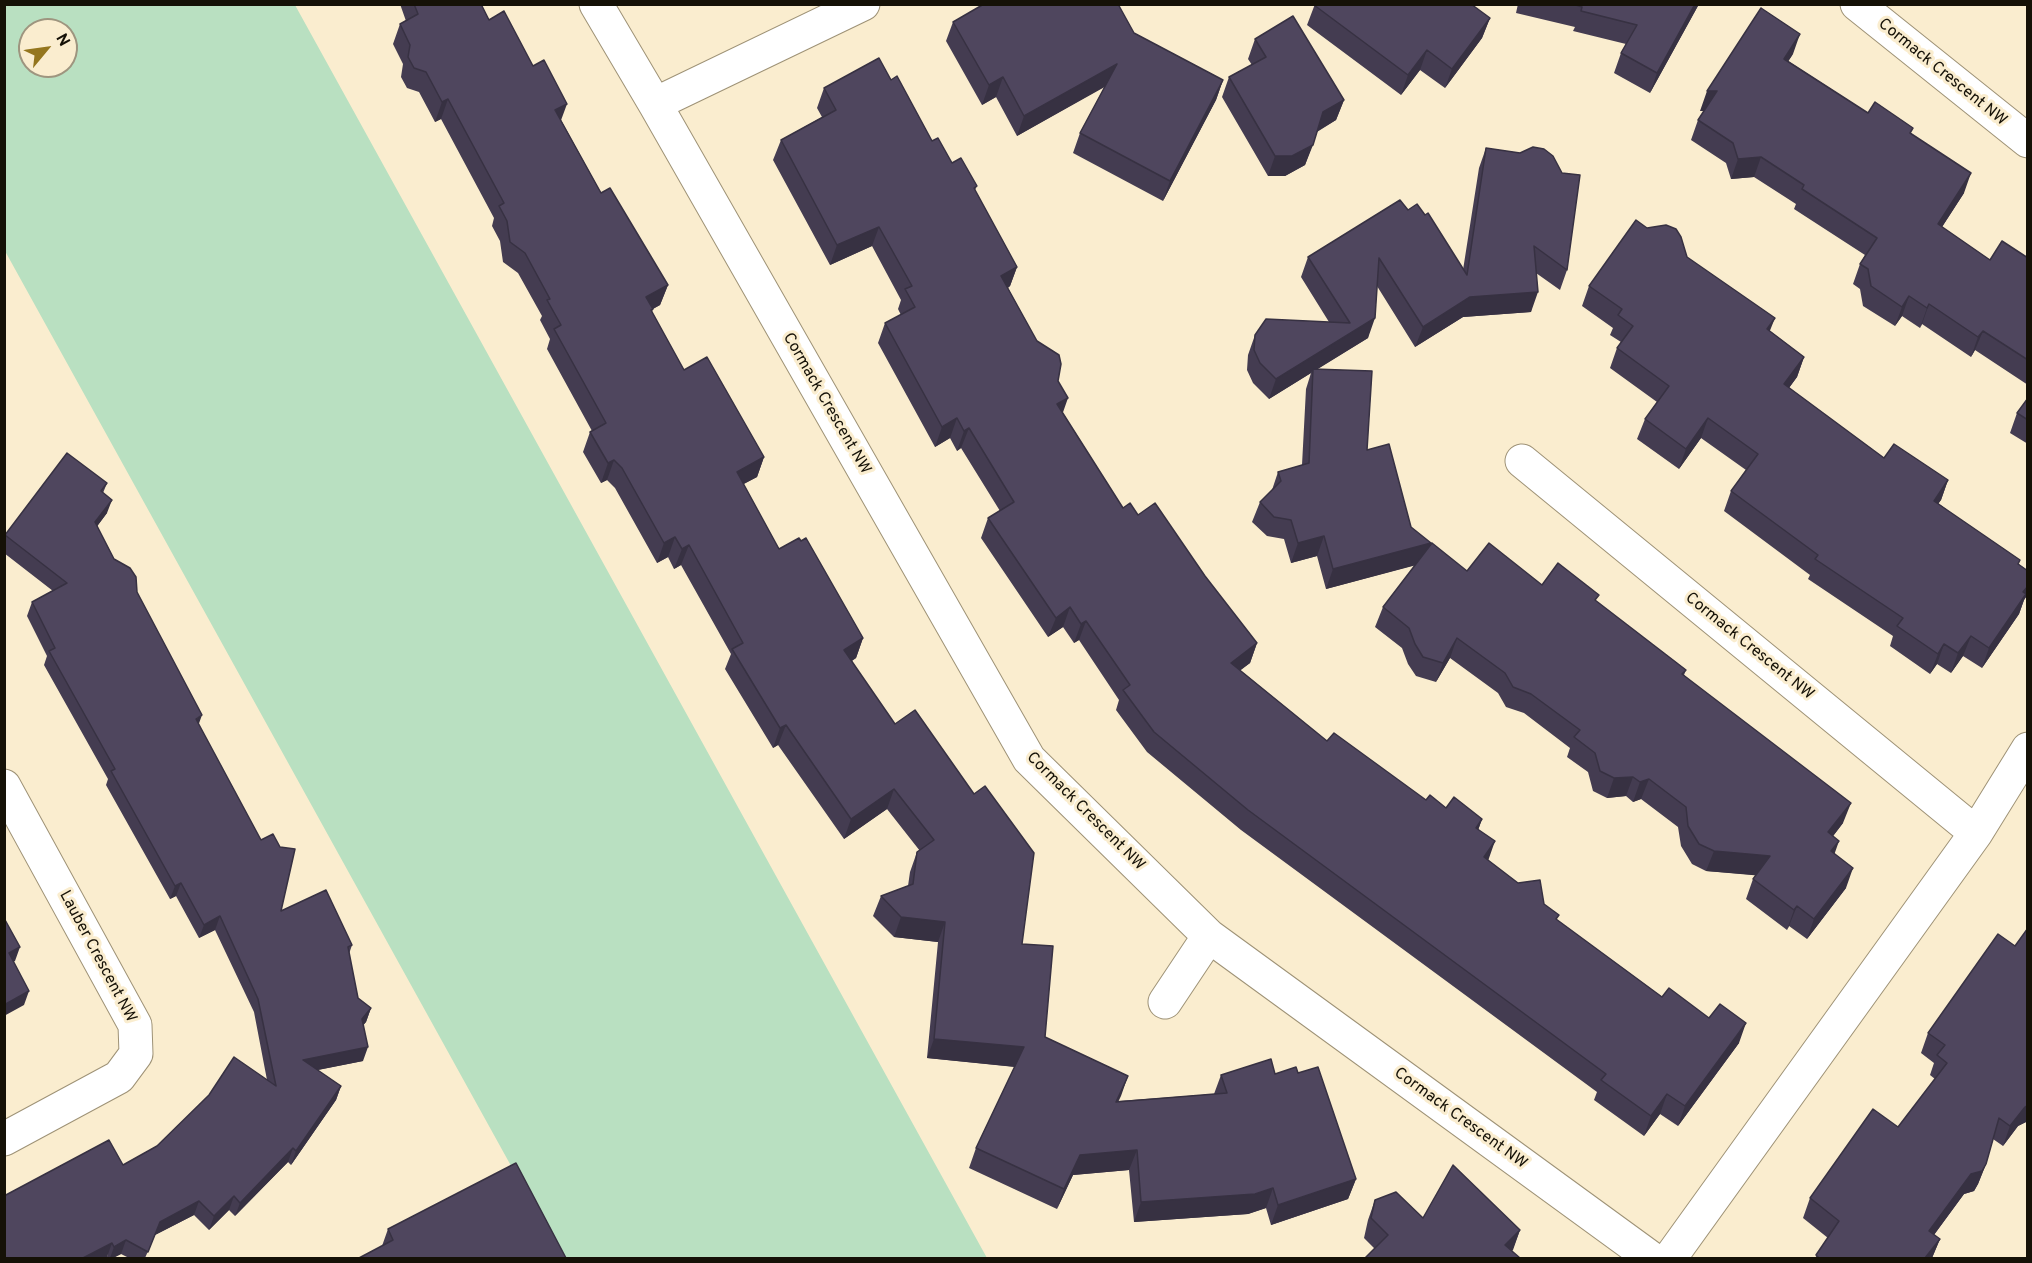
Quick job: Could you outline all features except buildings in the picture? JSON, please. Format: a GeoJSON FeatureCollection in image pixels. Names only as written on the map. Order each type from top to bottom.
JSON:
{"type":"FeatureCollection","features":[{"type":"Feature","properties":{"kind":"street","name":"Cormack Crescent NW"},"geometry":{"type":"LineString","coordinates":[[596,4],[656,104],[1029,759],[1209,936],[1651,1258]]}},
{"type":"Feature","properties":{"kind":"street"},"geometry":{"type":"LineString","coordinates":[[656,104],[863,4]]}},
{"type":"Feature","properties":{"kind":"street","name":"Cormack Crescent NW"},"geometry":{"type":"LineString","coordinates":[[1857,4],[2028,141]]}},
{"type":"Feature","properties":{"kind":"street","name":"Cormack Crescent NW"},"geometry":{"type":"LineString","coordinates":[[1522,461],[1976,833]]}},
{"type":"Feature","properties":{"kind":"street"},"geometry":{"type":"LineString","coordinates":[[1670,1258],[1976,833],[2028,749]]}},
{"type":"Feature","properties":{"kind":"street","name":"Lauber Crescent NW"},"geometry":{"type":"LineString","coordinates":[[4,786],[135,1025],[136,1054],[119,1077],[4,1139]]}},
{"type":"Feature","properties":{"kind":"street"},"geometry":{"type":"LineString","coordinates":[[1165,1002],[1209,936]]}},
{"type":"Feature","properties":{"kind":"green space"},"geometry":{"type":"Polygon","coordinates":[[[4,5],[295,5],[987,1258],[562,1258],[5,251],[4,5]]]}}]}
